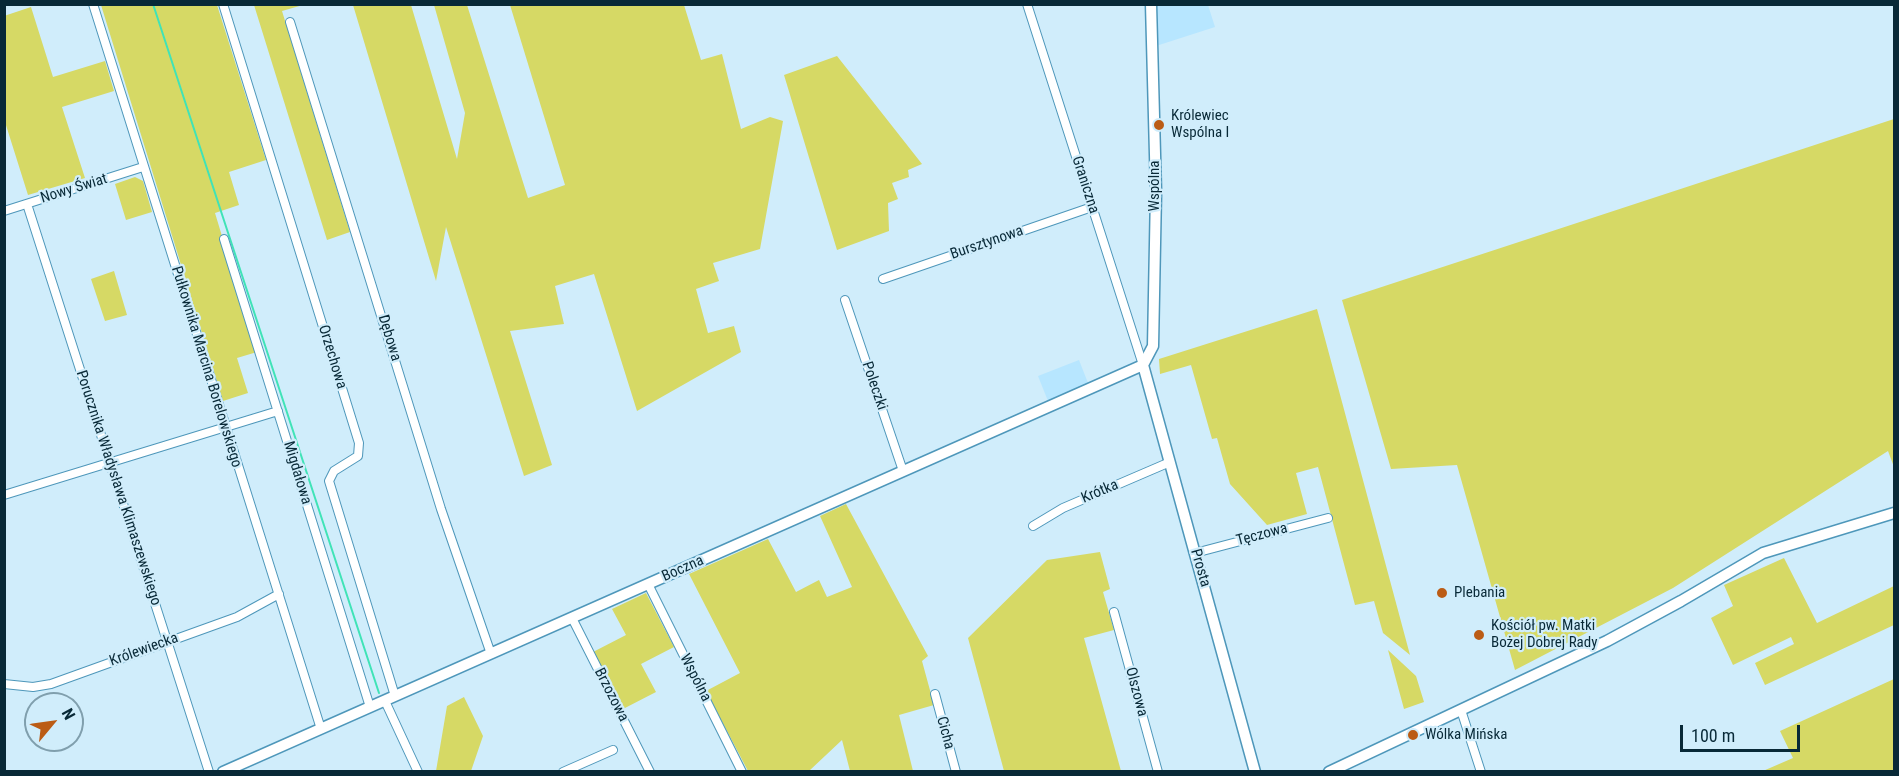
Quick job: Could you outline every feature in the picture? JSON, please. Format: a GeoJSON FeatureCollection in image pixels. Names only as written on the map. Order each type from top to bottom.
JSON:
{"type":"FeatureCollection","features":[{"type":"Feature","properties":{"kind":"street","name":"Pułkownika Marcina Borelowskiego"},"geometry":{"type":"LineString","coordinates":[[93,4],[321,729]]}},
{"type":"Feature","properties":{"kind":"street","name":"Orzechowa"},"geometry":{"type":"LineString","coordinates":[[223,4],[359,443],[358,456],[334,471],[329,481],[390,699]]}},
{"type":"Feature","properties":{"kind":"street","name":"Graniczna"},"geometry":{"type":"LineString","coordinates":[[1027,4],[1143,365]]}},
{"type":"Feature","properties":{"kind":"street","name":"Wspólna"},"geometry":{"type":"LineString","coordinates":[[1143,365],[1153,346],[1156,192],[1150,4]]}},
{"type":"Feature","properties":{"kind":"street","name":"Dębowa"},"geometry":{"type":"LineString","coordinates":[[290,22],[441,509],[491,654]]}},
{"type":"Feature","properties":{"kind":"street","name":"Nowy Świat"},"geometry":{"type":"LineString","coordinates":[[4,211],[143,167]]}},
{"type":"Feature","properties":{"kind":"street","name":"Porucznika Władysława Klimaszewskiego"},"geometry":{"type":"LineString","coordinates":[[27,204],[208,771]]}},
{"type":"Feature","properties":{"kind":"street","name":"Bursztynowa"},"geometry":{"type":"LineString","coordinates":[[883,279],[1092,207]]}},
{"type":"Feature","properties":{"kind":"street","name":"Migdałowa"},"geometry":{"type":"LineString","coordinates":[[224,239],[370,707]]}},
{"type":"Feature","properties":{"kind":"street","name":"Poleczki"},"geometry":{"type":"LineString","coordinates":[[845,300],[903,471]]}},
{"type":"Feature","properties":{"kind":"street","name":"Boczna"},"geometry":{"type":"LineString","coordinates":[[223,771],[1143,365]]}},
{"type":"Feature","properties":{"kind":"street","name":"Prosta"},"geometry":{"type":"LineString","coordinates":[[1143,365],[1255,771]]}},
{"type":"Feature","properties":{"kind":"street"},"geometry":{"type":"LineString","coordinates":[[4,495],[279,411]]}},
{"type":"Feature","properties":{"kind":"street","name":"Krótka"},"geometry":{"type":"LineString","coordinates":[[1033,526],[1063,508],[1170,462]]}},
{"type":"Feature","properties":{"kind":"street"},"geometry":{"type":"LineString","coordinates":[[1329,771],[1645,621],[1763,553],[1894,513]]}},
{"type":"Feature","properties":{"kind":"street","name":"Tęczowa"},"geometry":{"type":"LineString","coordinates":[[1195,552],[1329,518]]}},
{"type":"Feature","properties":{"kind":"street","name":"Wspólna"},"geometry":{"type":"LineString","coordinates":[[648,584],[742,771]]}},
{"type":"Feature","properties":{"kind":"street","name":"Królewiecka"},"geometry":{"type":"LineString","coordinates":[[4,684],[33,687],[51,684],[237,617],[279,594]]}},
{"type":"Feature","properties":{"kind":"street","name":"Olszowa"},"geometry":{"type":"LineString","coordinates":[[1114,612],[1158,771]]}},
{"type":"Feature","properties":{"kind":"street","name":"Brzozowa"},"geometry":{"type":"LineString","coordinates":[[572,618],[650,771]]}},
{"type":"Feature","properties":{"kind":"street","name":"Cicha"},"geometry":{"type":"LineString","coordinates":[[935,694],[956,771]]}},
{"type":"Feature","properties":{"kind":"street"},"geometry":{"type":"LineString","coordinates":[[390,699],[418,771]]}},
{"type":"Feature","properties":{"kind":"street"},"geometry":{"type":"LineString","coordinates":[[1461,710],[1481,771]]}},
{"type":"Feature","properties":{"kind":"street"},"geometry":{"type":"LineString","coordinates":[[563,771],[613,750]]}},
{"type":"Feature","properties":{"kind":"shaded area"},"geometry":{"type":"Polygon","coordinates":[[[101,5],[217,5],[266,160],[229,172],[239,205],[215,213],[257,352],[237,358],[248,393],[223,401],[101,5]]]}},
{"type":"Feature","properties":{"kind":"shaded area"},"geometry":{"type":"Polygon","coordinates":[[[254,5],[303,5],[282,11],[350,232],[327,240],[254,5]]]}},
{"type":"Feature","properties":{"kind":"shaded area"},"geometry":{"type":"Polygon","coordinates":[[[353,5],[411,5],[457,159],[465,113],[434,5],[467,5],[528,198],[565,185],[510,5],[684,5],[701,60],[722,54],[741,129],[770,117],[783,121],[760,249],[713,263],[719,281],[696,289],[708,333],[734,326],[741,352],[637,411],[594,274],[555,286],[564,324],[510,331],[552,465],[524,476],[446,227],[436,281],[353,5]]]}},
{"type":"Feature","properties":{"kind":"shaded area"},"geometry":{"type":"Polygon","coordinates":[[[1154,5],[1208,5],[1215,27],[1156,46],[1154,5]]]}},
{"type":"Feature","properties":{"kind":"shaded area"},"geometry":{"type":"Polygon","coordinates":[[[31,7],[53,77],[105,61],[114,91],[62,107],[85,178],[28,195],[5,122],[4,16],[31,7]]]}},
{"type":"Feature","properties":{"kind":"shaded area"},"geometry":{"type":"Polygon","coordinates":[[[837,56],[922,164],[908,170],[909,177],[892,183],[898,199],[888,203],[889,231],[837,250],[784,75],[837,56]]]}},
{"type":"Feature","properties":{"kind":"shaded area"},"geometry":{"type":"Polygon","coordinates":[[[1894,119],[1894,467],[1888,451],[1673,588],[1515,670],[1457,465],[1391,469],[1342,300],[1894,119]]]}},
{"type":"Feature","properties":{"kind":"shaded area"},"geometry":{"type":"Polygon","coordinates":[[[135,177],[143,181],[152,212],[126,220],[115,184],[135,177]]]}},
{"type":"Feature","properties":{"kind":"shaded area"},"geometry":{"type":"Polygon","coordinates":[[[114,271],[127,315],[105,321],[91,279],[114,271]]]}},
{"type":"Feature","properties":{"kind":"shaded area"},"geometry":{"type":"Polygon","coordinates":[[[1317,309],[1410,655],[1383,633],[1374,601],[1355,605],[1318,467],[1296,473],[1307,514],[1267,525],[1230,484],[1217,438],[1212,439],[1191,365],[1160,374],[1159,359],[1317,309]]]}},
{"type":"Feature","properties":{"kind":"shaded area"},"geometry":{"type":"Polygon","coordinates":[[[1079,360],[1088,383],[1048,401],[1038,376],[1079,360]]]}},
{"type":"Feature","properties":{"kind":"shaded area"},"geometry":{"type":"Polygon","coordinates":[[[846,504],[928,656],[922,661],[934,705],[899,715],[913,771],[850,771],[842,740],[809,771],[748,771],[706,691],[740,673],[689,574],[768,539],[796,592],[819,580],[827,597],[852,587],[820,516],[846,504]]]}},
{"type":"Feature","properties":{"kind":"shaded area"},"geometry":{"type":"Polygon","coordinates":[[[1100,552],[1110,589],[1103,592],[1114,630],[1084,638],[1121,771],[1004,771],[968,638],[1047,560],[1100,552]]]}},
{"type":"Feature","properties":{"kind":"shaded area"},"geometry":{"type":"Polygon","coordinates":[[[1784,558],[1817,623],[1894,586],[1894,625],[1765,685],[1755,663],[1794,644],[1791,637],[1733,665],[1711,618],[1733,606],[1724,585],[1784,558]]]}},
{"type":"Feature","properties":{"kind":"shaded area"},"geometry":{"type":"Polygon","coordinates":[[[646,593],[674,647],[641,664],[656,692],[623,709],[593,652],[626,635],[612,609],[646,593]]]}},
{"type":"Feature","properties":{"kind":"shaded area"},"geometry":{"type":"Polygon","coordinates":[[[1388,650],[1416,676],[1424,702],[1404,709],[1388,650]]]}},
{"type":"Feature","properties":{"kind":"shaded area"},"geometry":{"type":"Polygon","coordinates":[[[1894,679],[1894,771],[1763,771],[1793,758],[1780,731],[1894,679]]]}},
{"type":"Feature","properties":{"kind":"shaded area"},"geometry":{"type":"Polygon","coordinates":[[[464,697],[483,736],[471,771],[436,771],[447,706],[464,697]]]}},
{"type":"Feature","properties":{"kind":"waterway"},"geometry":{"type":"LineString","coordinates":[[153,4],[379,693]]}},
{"type":"Feature","properties":{"kind":"place","name":"Królewiec Wspólna I"},"geometry":{"type":"Point","coordinates":[1159,125]}},
{"type":"Feature","properties":{"kind":"place","name":"Plebania"},"geometry":{"type":"Point","coordinates":[1442,593]}},
{"type":"Feature","properties":{"kind":"place","name":"Kościół pw. Matki Bożej Dobrej Rady"},"geometry":{"type":"Point","coordinates":[1479,635]}},
{"type":"Feature","properties":{"kind":"place","name":"Wólka Mińska"},"geometry":{"type":"Point","coordinates":[1413,735]}}]}
